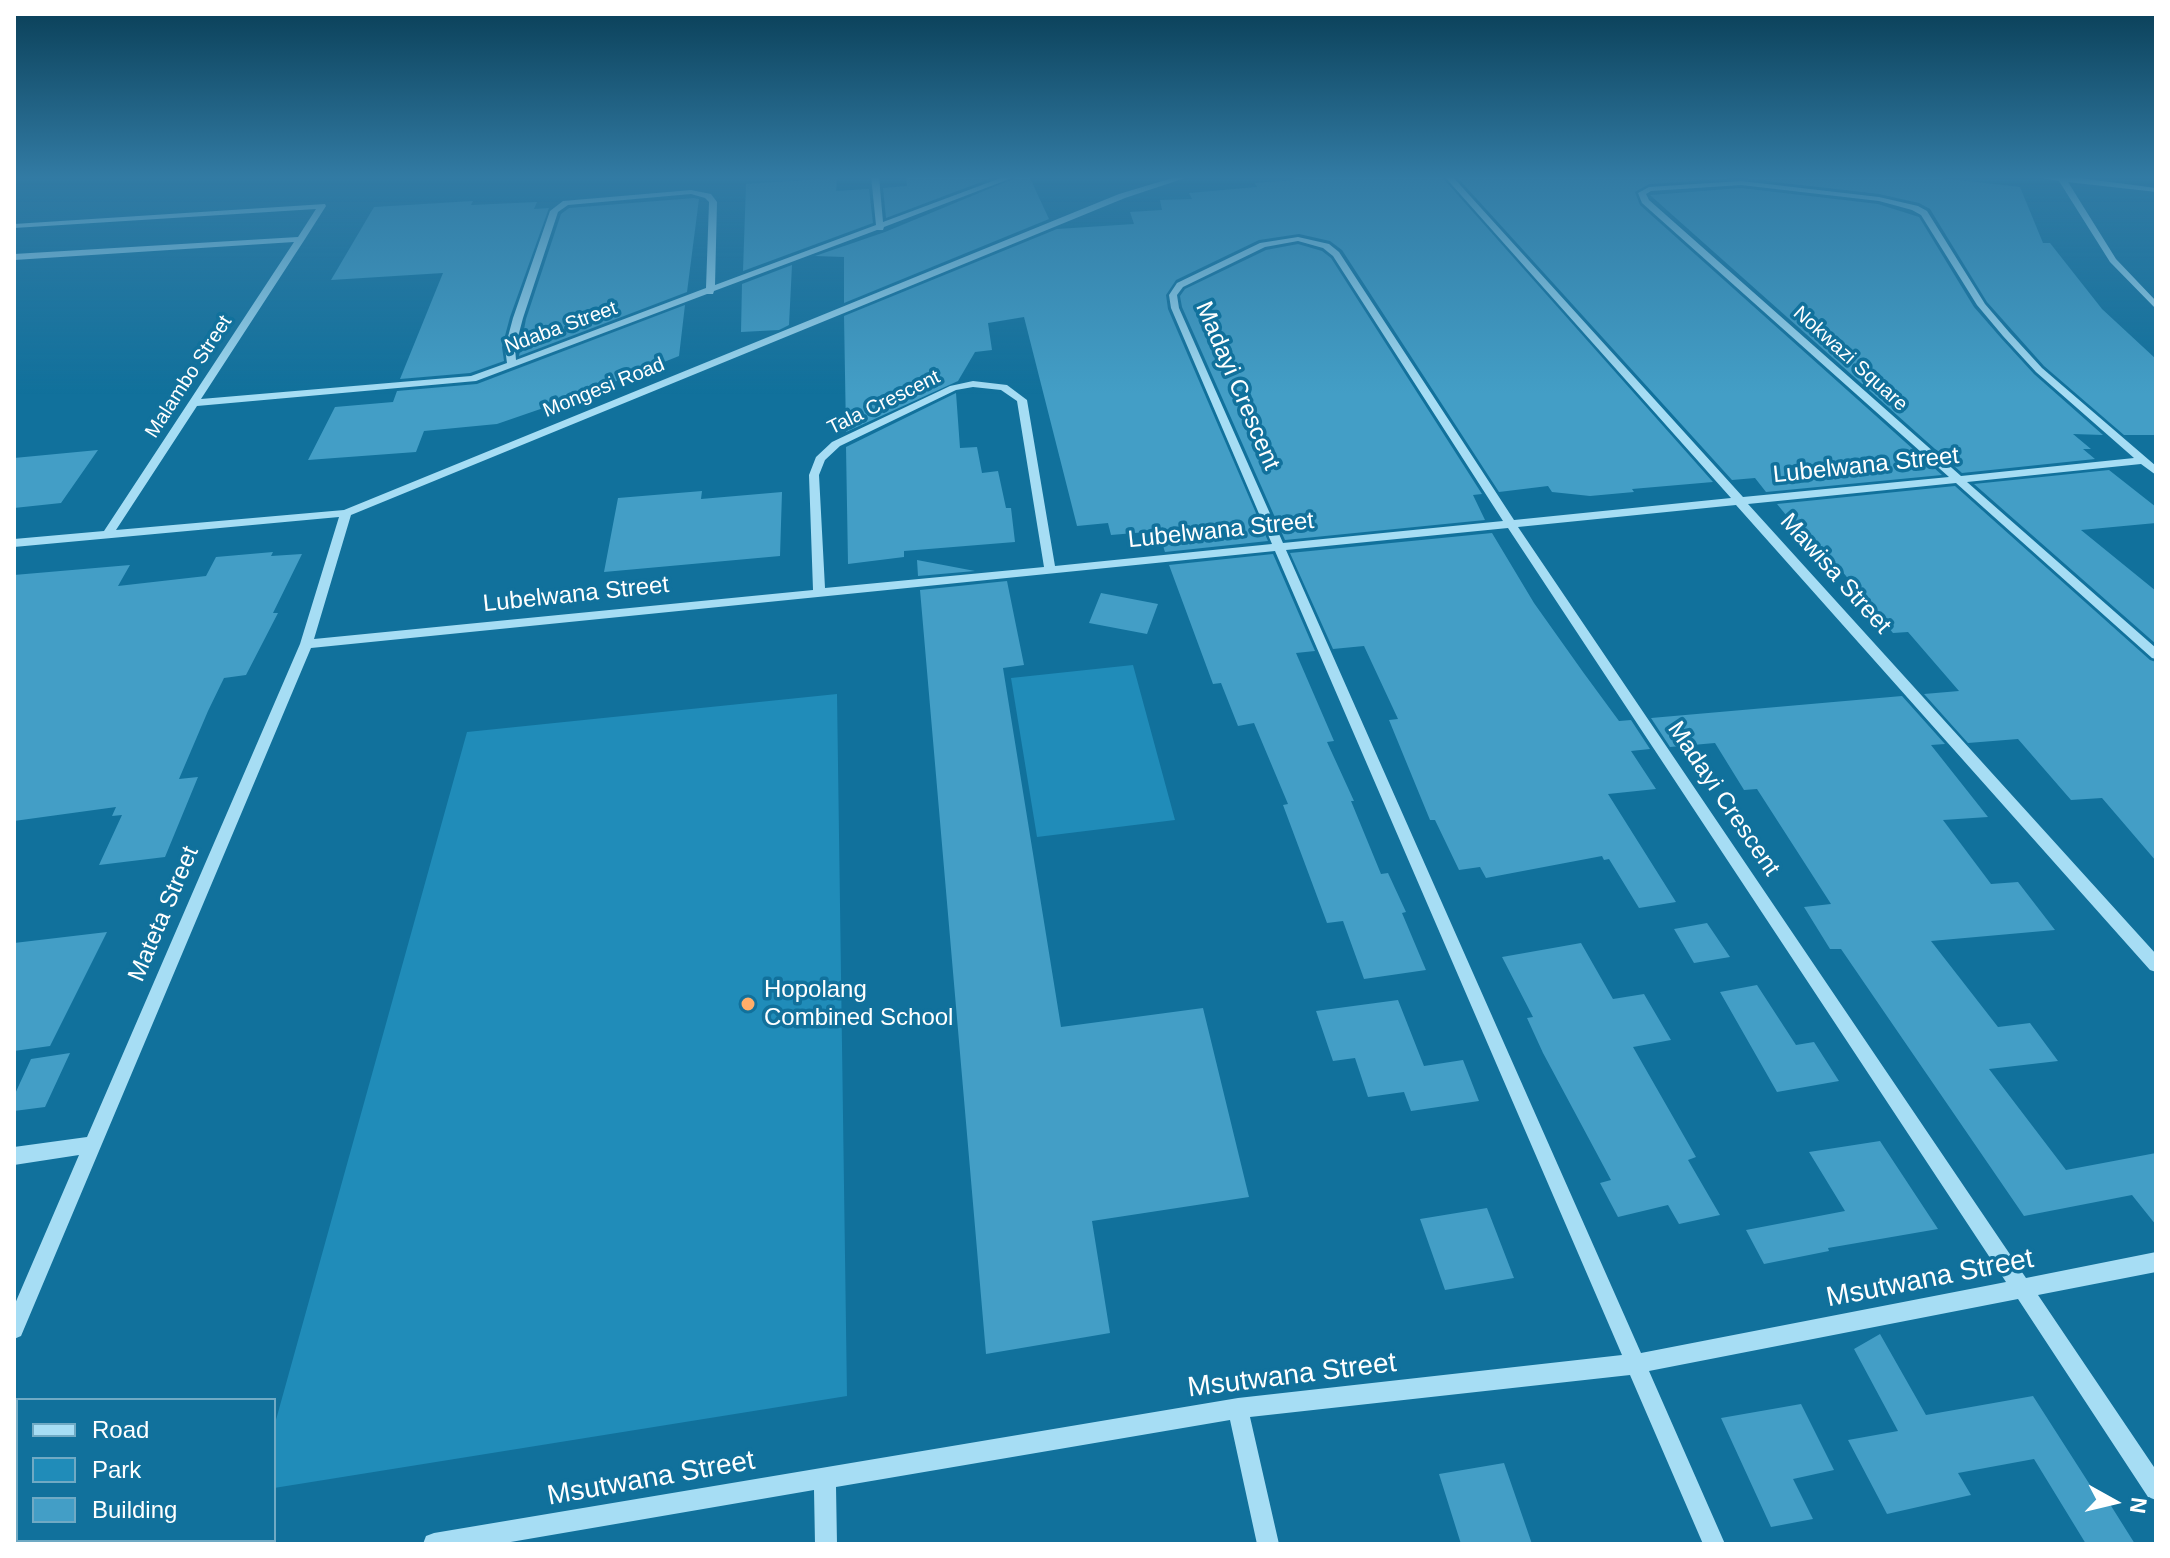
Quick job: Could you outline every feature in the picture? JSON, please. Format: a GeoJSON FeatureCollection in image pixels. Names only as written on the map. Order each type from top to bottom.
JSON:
{"type":"FeatureCollection","features":[{"type":"Feature","properties":{"kind":"street"},"geometry":{"type":"LineString","coordinates":[[14,257],[146,249]]}},
{"type":"Feature","properties":{"kind":"street","name":"Malambo Street"},"geometry":{"type":"LineString","coordinates":[[107,535],[295,249]]}},
{"type":"Feature","properties":{"kind":"street"},"geometry":{"type":"LineString","coordinates":[[512,366],[510,348],[541,249]]}},
{"type":"Feature","properties":{"kind":"street"},"geometry":{"type":"LineString","coordinates":[[710,292],[711,249]]}},
{"type":"Feature","properties":{"kind":"street","name":"Ndaba Street"},"geometry":{"type":"LineString","coordinates":[[193,403],[455,382],[512,366],[825,249]]}},
{"type":"Feature","properties":{"kind":"street","name":"Mongesi Road"},"geometry":{"type":"LineString","coordinates":[[14,543],[346,513],[994,249]]}},
{"type":"Feature","properties":{"kind":"street","name":"Madayi Crescent"},"geometry":{"type":"LineString","coordinates":[[1259,249],[1196,275],[1180,285],[1173,295],[1175,308],[1714,1544]]}},
{"type":"Feature","properties":{"kind":"street","name":"Madayi Crescent"},"geometry":{"type":"LineString","coordinates":[[1327,249],[1336,254],[1511,524],[2156,1489]]}},
{"type":"Feature","properties":{"kind":"street","name":"Mawisa Street"},"geometry":{"type":"LineString","coordinates":[[1513,249],[2156,965]]}},
{"type":"Feature","properties":{"kind":"street","name":"Nokwazi Square"},"geometry":{"type":"LineString","coordinates":[[1699,249],[2156,655]]}},
{"type":"Feature","properties":{"kind":"street","name":"Nokwazi Square"},"geometry":{"type":"LineString","coordinates":[[1946,249],[1981,305],[2039,370],[2156,472]]}},
{"type":"Feature","properties":{"kind":"street"},"geometry":{"type":"LineString","coordinates":[[2106,249],[2156,306]]}},
{"type":"Feature","properties":{"kind":"street","name":"Tala Crescent"},"geometry":{"type":"LineString","coordinates":[[819,593],[814,475],[820,459],[836,444],[953,388],[973,384],[1004,387],[1022,400],[1050,570]]}},
{"type":"Feature","properties":{"kind":"street","name":"Lubelwana Street"},"geometry":{"type":"LineString","coordinates":[[306,644],[2141,461]]}},
{"type":"Feature","properties":{"kind":"street","name":"Mateta Street"},"geometry":{"type":"LineString","coordinates":[[14,1329],[306,644],[346,513]]}},
{"type":"Feature","properties":{"kind":"street"},"geometry":{"type":"LineString","coordinates":[[14,1156],[92,1145]]}},
{"type":"Feature","properties":{"kind":"street","name":"Msutwana Street"},"geometry":{"type":"LineString","coordinates":[[434,1544],[1238,1408],[1635,1364],[2023,1291],[2156,1262]]}},
{"type":"Feature","properties":{"kind":"street"},"geometry":{"type":"LineString","coordinates":[[1238,1408],[1268,1544]]}},
{"type":"Feature","properties":{"kind":"street"},"geometry":{"type":"LineString","coordinates":[[825,1477],[826,1544]]}},
{"type":"Feature","properties":{"kind":"green space"},"geometry":{"type":"Polygon","coordinates":[[[1133,665],[1175,820],[1037,837],[1011,678],[1133,665]]]}},
{"type":"Feature","properties":{"kind":"green space"},"geometry":{"type":"Polygon","coordinates":[[[837,694],[847,1396],[276,1488],[276,1420],[467,732],[837,694]]]}},
{"type":"Feature","properties":{"kind":"building"},"geometry":{"type":"Polygon","coordinates":[[[349,249],[534,249],[510,317],[502,347],[504,361],[470,373],[400,379],[443,273],[331,280],[349,249]]]}},
{"type":"Feature","properties":{"kind":"building"},"geometry":{"type":"Polygon","coordinates":[[[549,249],[693,249],[687,292],[519,356],[526,319],[549,249]]]}},
{"type":"Feature","properties":{"kind":"building"},"geometry":{"type":"Polygon","coordinates":[[[744,249],[803,249],[743,271],[744,249]]]}},
{"type":"Feature","properties":{"kind":"building"},"geometry":{"type":"Polygon","coordinates":[[[836,249],[977,249],[844,303],[844,257],[815,256],[836,249]]]}},
{"type":"Feature","properties":{"kind":"building"},"geometry":{"type":"Polygon","coordinates":[[[1009,249],[1241,249],[1176,280],[1166,295],[1168,309],[1268,541],[1165,552],[1158,531],[1111,535],[1108,523],[1077,526],[1024,317],[988,323],[992,350],[975,352],[958,381],[846,432],[844,316],[1009,249]]]}},
{"type":"Feature","properties":{"kind":"building"},"geometry":{"type":"Polygon","coordinates":[[[1314,249],[1331,258],[1482,494],[1473,495],[1485,520],[1285,540],[1182,307],[1180,296],[1185,289],[1266,250],[1314,249]]]}},
{"type":"Feature","properties":{"kind":"building"},"geometry":{"type":"Polygon","coordinates":[[[1506,249],[1713,482],[1590,496],[1552,492],[1548,486],[1499,492],[1342,250],[1506,249]]]}},
{"type":"Feature","properties":{"kind":"building"},"geometry":{"type":"Polygon","coordinates":[[[1522,249],[1689,249],[1942,475],[1766,492],[1755,478],[1732,480],[1522,249]]]}},
{"type":"Feature","properties":{"kind":"building"},"geometry":{"type":"Polygon","coordinates":[[[1710,249],[1938,249],[1974,307],[2034,374],[2103,435],[2073,434],[2091,449],[2083,449],[2095,459],[1962,473],[1710,249]]]}},
{"type":"Feature","properties":{"kind":"building"},"geometry":{"type":"Polygon","coordinates":[[[1954,249],[2054,249],[2102,309],[2156,359],[2156,435],[2124,435],[2044,366],[1987,302],[1954,249]]]}},
{"type":"Feature","properties":{"kind":"building"},"geometry":{"type":"Polygon","coordinates":[[[792,265],[789,325],[779,330],[741,332],[742,284],[792,265]]]}},
{"type":"Feature","properties":{"kind":"building"},"geometry":{"type":"Polygon","coordinates":[[[685,305],[679,356],[497,424],[424,431],[416,452],[308,460],[335,407],[393,402],[397,391],[477,384],[685,305]]]}},
{"type":"Feature","properties":{"kind":"building"},"geometry":{"type":"Polygon","coordinates":[[[956,393],[960,448],[977,447],[982,473],[998,471],[1006,508],[1011,508],[1015,542],[904,551],[904,557],[848,564],[846,447],[956,393]]]}},
{"type":"Feature","properties":{"kind":"building"},"geometry":{"type":"Polygon","coordinates":[[[98,450],[61,503],[14,508],[14,458],[98,450]]]}},
{"type":"Feature","properties":{"kind":"building"},"geometry":{"type":"Polygon","coordinates":[[[2109,470],[2156,507],[2156,523],[2081,530],[2156,591],[2156,644],[1974,484],[2109,470]]]}},
{"type":"Feature","properties":{"kind":"building"},"geometry":{"type":"Polygon","coordinates":[[[1955,486],[2150,660],[2156,662],[2156,861],[2102,798],[2071,800],[2018,739],[1968,743],[1924,694],[1959,691],[1908,632],[1893,633],[1832,559],[1822,559],[1777,504],[1955,486]]]}},
{"type":"Feature","properties":{"kind":"building"},"geometry":{"type":"Polygon","coordinates":[[[702,491],[701,499],[782,492],[780,556],[604,572],[618,498],[702,491]]]}},
{"type":"Feature","properties":{"kind":"building"},"geometry":{"type":"Polygon","coordinates":[[[1492,533],[1534,603],[1583,672],[1619,721],[1631,720],[1650,749],[1631,751],[1656,789],[1608,794],[1676,902],[1639,908],[1609,859],[1604,860],[1602,856],[1486,878],[1480,867],[1459,870],[1435,820],[1430,820],[1389,720],[1398,719],[1364,646],[1333,649],[1290,553],[1492,533]]]}},
{"type":"Feature","properties":{"kind":"building"},"geometry":{"type":"Polygon","coordinates":[[[273,552],[271,556],[302,554],[273,613],[278,613],[246,675],[224,678],[208,711],[179,779],[198,777],[165,857],[99,865],[122,815],[112,816],[116,807],[14,821],[14,575],[130,565],[118,586],[206,576],[216,557],[273,552]]]}},
{"type":"Feature","properties":{"kind":"building"},"geometry":{"type":"Polygon","coordinates":[[[1273,554],[1315,651],[1296,653],[1334,741],[1327,742],[1354,801],[1351,801],[1381,874],[1388,873],[1406,912],[1402,913],[1426,970],[1364,979],[1343,921],[1327,923],[1283,805],[1288,804],[1254,723],[1238,726],[1221,683],[1213,684],[1169,565],[1273,554]]]}},
{"type":"Feature","properties":{"kind":"building"},"geometry":{"type":"Polygon","coordinates":[[[917,560],[975,571],[918,576],[917,560]]]}},
{"type":"Feature","properties":{"kind":"building"},"geometry":{"type":"Polygon","coordinates":[[[1007,581],[1024,665],[1003,668],[1061,1027],[1203,1008],[1249,1197],[1092,1221],[1110,1333],[986,1354],[920,590],[1007,581]]]}},
{"type":"Feature","properties":{"kind":"building"},"geometry":{"type":"Polygon","coordinates":[[[1101,593],[1158,604],[1147,634],[1089,623],[1101,593]]]}},
{"type":"Feature","properties":{"kind":"building"},"geometry":{"type":"Polygon","coordinates":[[[1902,696],[1945,744],[1931,745],[1988,817],[1943,820],[1991,884],[2018,882],[2055,930],[1931,941],[1998,1027],[2030,1023],[2058,1061],[1989,1069],[2066,1170],[2156,1153],[2156,1225],[2132,1195],[2024,1216],[1841,949],[1830,949],[1804,907],[1831,904],[1757,789],[1744,790],[1715,743],[1670,747],[1651,718],[1902,696]]]}},
{"type":"Feature","properties":{"kind":"building"},"geometry":{"type":"Polygon","coordinates":[[[1707,923],[1730,957],[1694,963],[1674,929],[1707,923]]]}},
{"type":"Feature","properties":{"kind":"building"},"geometry":{"type":"Polygon","coordinates":[[[107,932],[50,1046],[14,1051],[14,943],[107,932]]]}},
{"type":"Feature","properties":{"kind":"building"},"geometry":{"type":"Polygon","coordinates":[[[1581,943],[1613,999],[1644,994],[1671,1040],[1633,1047],[1696,1157],[1688,1160],[1720,1215],[1679,1224],[1668,1205],[1618,1217],[1600,1183],[1611,1180],[1543,1053],[1527,1018],[1533,1017],[1502,957],[1581,943]]]}},
{"type":"Feature","properties":{"kind":"building"},"geometry":{"type":"Polygon","coordinates":[[[1757,985],[1796,1045],[1814,1042],[1839,1081],[1777,1092],[1720,992],[1757,985]]]}},
{"type":"Feature","properties":{"kind":"building"},"geometry":{"type":"Polygon","coordinates":[[[1398,1000],[1424,1066],[1463,1060],[1479,1101],[1411,1111],[1404,1092],[1368,1097],[1355,1058],[1333,1061],[1316,1011],[1398,1000]]]}},
{"type":"Feature","properties":{"kind":"building"},"geometry":{"type":"Polygon","coordinates":[[[70,1053],[45,1107],[14,1111],[14,1096],[31,1059],[70,1053]]]}},
{"type":"Feature","properties":{"kind":"building"},"geometry":{"type":"Polygon","coordinates":[[[1880,1141],[1938,1229],[1828,1248],[1829,1251],[1764,1264],[1746,1230],[1845,1211],[1809,1152],[1880,1141]]]}},
{"type":"Feature","properties":{"kind":"building"},"geometry":{"type":"Polygon","coordinates":[[[1487,1208],[1514,1278],[1445,1290],[1420,1219],[1487,1208]]]}},
{"type":"Feature","properties":{"kind":"building"},"geometry":{"type":"Polygon","coordinates":[[[1880,1334],[1926,1415],[2033,1396],[2101,1502],[2108,1501],[2135,1544],[2086,1544],[2034,1459],[1958,1473],[1971,1495],[1887,1514],[1848,1440],[1898,1431],[1854,1349],[1880,1334]]]}},
{"type":"Feature","properties":{"kind":"building"},"geometry":{"type":"Polygon","coordinates":[[[1801,1404],[1834,1470],[1793,1479],[1813,1519],[1771,1527],[1721,1418],[1801,1404]]]}},
{"type":"Feature","properties":{"kind":"building"},"geometry":{"type":"Polygon","coordinates":[[[1504,1463],[1532,1544],[1461,1544],[1439,1474],[1504,1463]]]}},
{"type":"Feature","properties":{"kind":"place","name":"Hopolang Combined School"},"geometry":{"type":"Point","coordinates":[748,1004]}}]}
